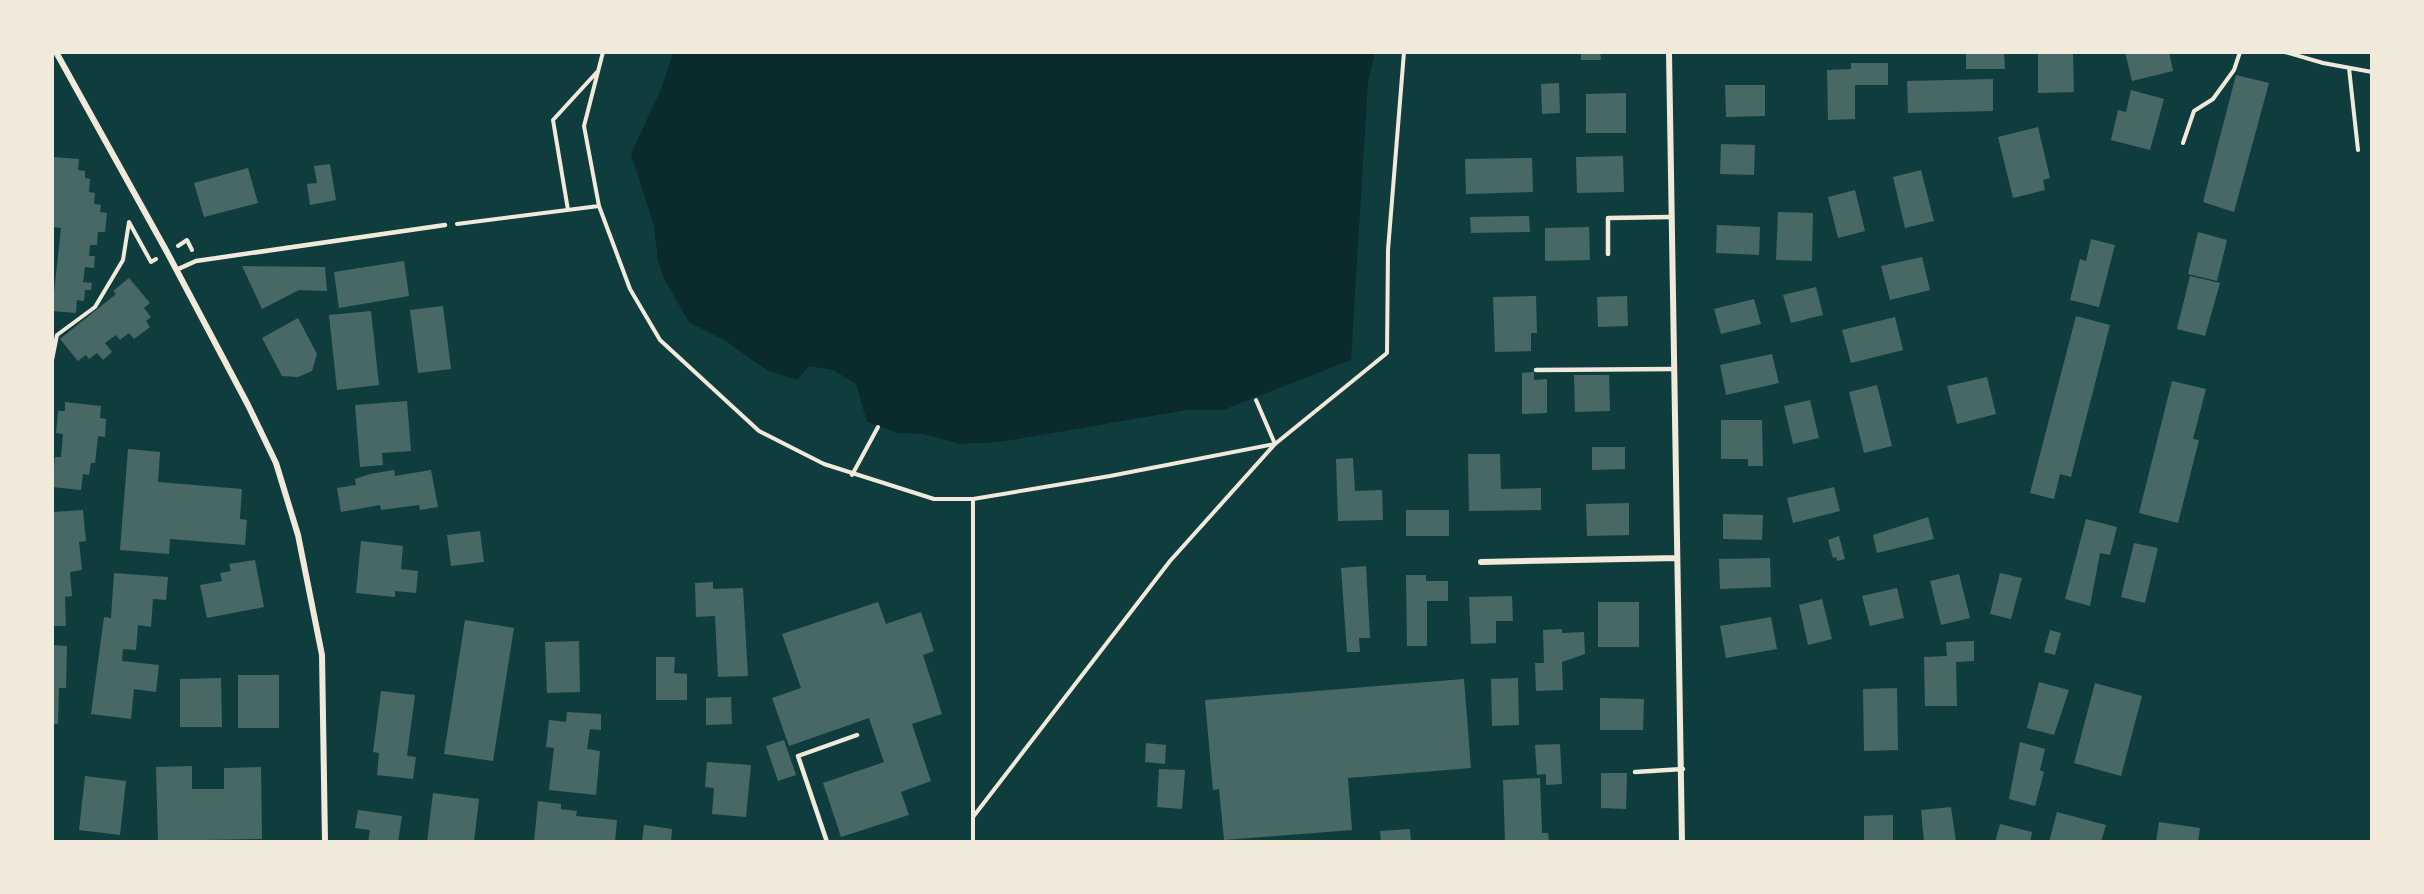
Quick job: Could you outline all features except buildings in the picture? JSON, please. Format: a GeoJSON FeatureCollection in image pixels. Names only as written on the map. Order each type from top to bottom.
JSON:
{"type":"FeatureCollection","features":[{"type":"Feature","properties":{"kind":"street"},"geometry":{"type":"LineString","coordinates":[[56,52],[167,252],[276,463],[298,535],[322,655],[325,842]]}},
{"type":"Feature","properties":{"kind":"street"},"geometry":{"type":"LineString","coordinates":[[1669,52],[1677,558],[1683,769],[1682,842]]}},
{"type":"Feature","properties":{"kind":"street"},"geometry":{"type":"LineString","coordinates":[[1481,562],[1677,558]]}},
{"type":"Feature","properties":{"kind":"lane"},"geometry":{"type":"LineString","coordinates":[[1608,254],[1608,218],[1671,217]]}},
{"type":"Feature","properties":{"kind":"lane"},"geometry":{"type":"LineString","coordinates":[[176,270],[196,261],[445,225]]}},
{"type":"Feature","properties":{"kind":"lane"},"geometry":{"type":"LineString","coordinates":[[1536,370],[1674,369]]}},
{"type":"Feature","properties":{"kind":"lane"},"geometry":{"type":"LineString","coordinates":[[827,842],[798,756],[857,735]]}},
{"type":"Feature","properties":{"kind":"lane"},"geometry":{"type":"LineString","coordinates":[[1635,772],[1683,769]]}},
{"type":"Feature","properties":{"kind":"path"},"geometry":{"type":"LineString","coordinates":[[603,52],[584,126],[599,206],[630,289],[660,340],[759,431],[809,458],[852,475],[934,499],[973,499],[1110,476],[1275,444]]}},
{"type":"Feature","properties":{"kind":"path"},"geometry":{"type":"LineString","coordinates":[[973,817],[1170,561],[1275,444],[1387,353],[1388,250],[1404,52]]}},
{"type":"Feature","properties":{"kind":"path"},"geometry":{"type":"LineString","coordinates":[[2183,143],[2194,111],[2213,99],[2234,70],[2240,52]]}},
{"type":"Feature","properties":{"kind":"path"},"geometry":{"type":"LineString","coordinates":[[2284,52],[2372,72]]}},
{"type":"Feature","properties":{"kind":"path"},"geometry":{"type":"LineString","coordinates":[[2349,68],[2358,150]]}},
{"type":"Feature","properties":{"kind":"path"},"geometry":{"type":"LineString","coordinates":[[568,210],[553,120],[598,72]]}},
{"type":"Feature","properties":{"kind":"path"},"geometry":{"type":"LineString","coordinates":[[445,225],[599,206]]}},
{"type":"Feature","properties":{"kind":"path"},"geometry":{"type":"LineString","coordinates":[[52,360],[57,335],[95,307],[123,260],[129,222],[151,262],[187,240],[196,261]]}},
{"type":"Feature","properties":{"kind":"path"},"geometry":{"type":"LineString","coordinates":[[1256,400],[1275,444]]}},
{"type":"Feature","properties":{"kind":"path"},"geometry":{"type":"LineString","coordinates":[[852,475],[878,427]]}},
{"type":"Feature","properties":{"kind":"path"},"geometry":{"type":"LineString","coordinates":[[973,499],[973,842]]}},
{"type":"Feature","properties":{"kind":"water"},"geometry":{"type":"Polygon","coordinates":[[[673,53],[1375,53],[1368,82],[1351,360],[1223,410],[1187,410],[1000,442],[960,444],[923,434],[898,433],[867,422],[856,384],[833,370],[809,366],[797,380],[767,370],[727,342],[689,322],[664,279],[658,260],[654,226],[631,154],[661,89],[673,53]]]}}]}
